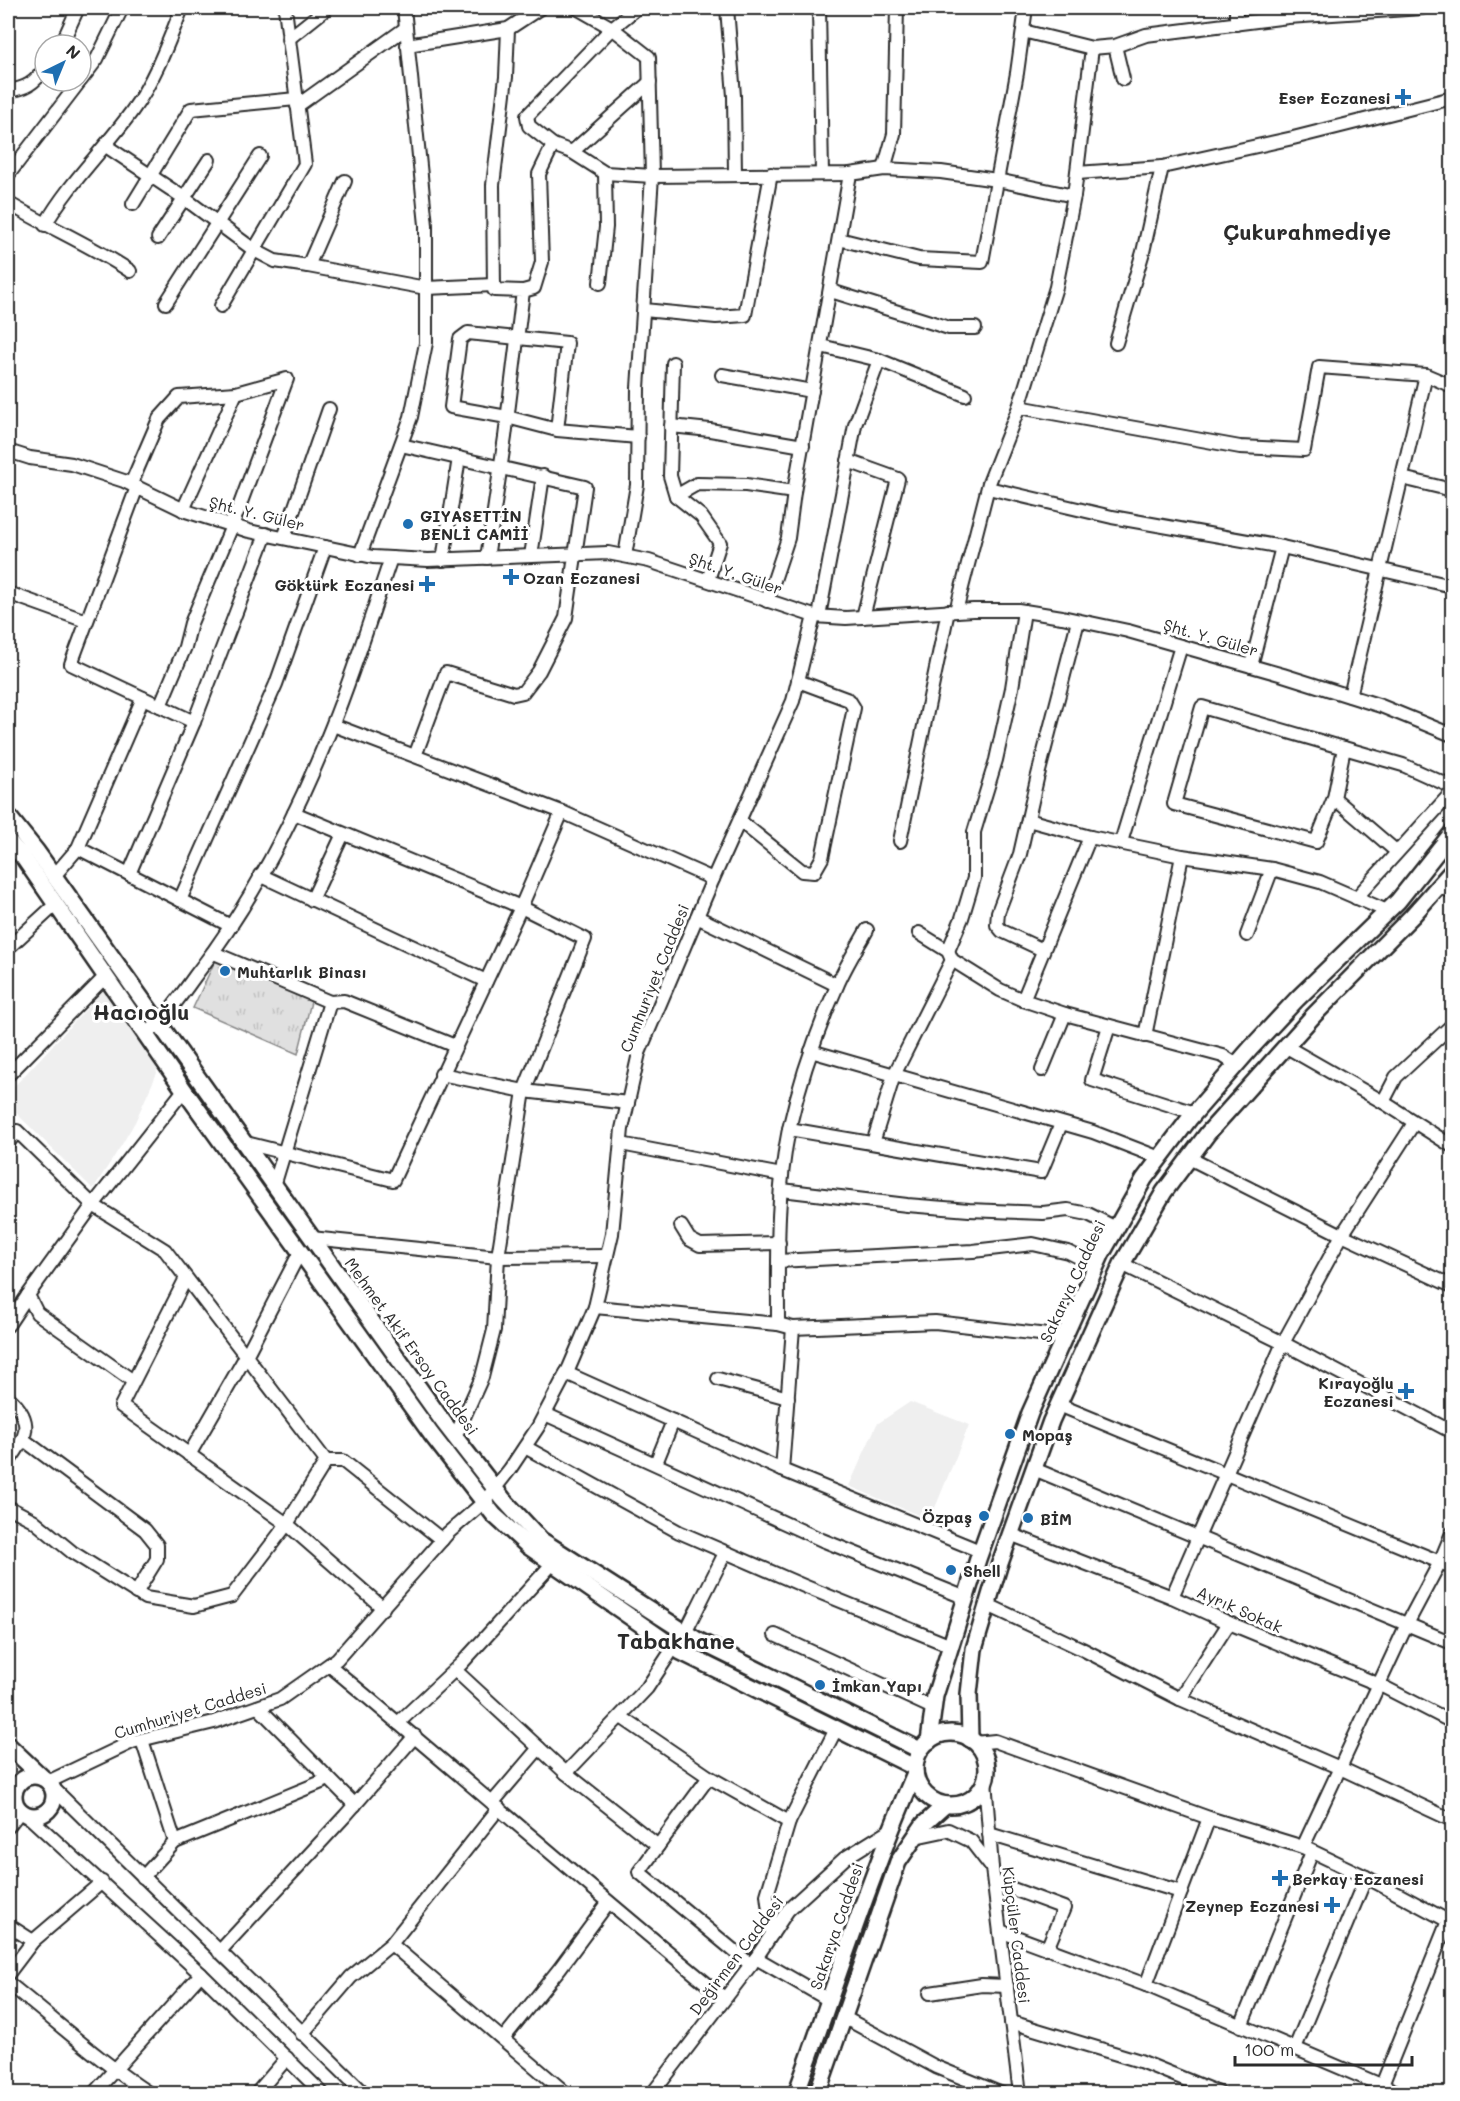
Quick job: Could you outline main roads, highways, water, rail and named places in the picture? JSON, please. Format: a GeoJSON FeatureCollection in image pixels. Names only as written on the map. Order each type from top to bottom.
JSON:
{"type":"FeatureCollection","features":[{"type":"Feature","properties":{"kind":"main road","name":"Mehmet Akif Ersoy Caddesi"},"geometry":{"type":"LineString","coordinates":[[8,816],[54,876],[455,1437],[494,1487],[541,1540],[685,1632],[925,1745]]}},
{"type":"Feature","properties":{"kind":"main road","name":"Sakarya Caddesi"},"geometry":{"type":"LineString","coordinates":[[925,1745],[935,1696],[980,1551],[1030,1413],[1096,1266],[1144,1179],[1195,1113],[1237,1065],[1297,999],[1387,911],[1452,833]]}},
{"type":"Feature","properties":{"kind":"main road"},"geometry":{"type":"LineString","coordinates":[[8,841],[23,857],[184,1090],[431,1434],[494,1515],[528,1545],[674,1647],[915,1770]]}},
{"type":"Feature","properties":{"kind":"main road"},"geometry":{"type":"LineString","coordinates":[[972,1741],[969,1694],[974,1649],[1010,1534],[1059,1405],[1122,1264],[1164,1192],[1208,1133],[1285,1046],[1446,889],[1452,871]]}},
{"type":"Feature","properties":{"kind":"main road"},"geometry":{"type":"LineString","coordinates":[[949,1734],[960,1735],[972,1741],[985,1760],[985,1780],[974,1797],[965,1802],[945,1805],[924,1794],[918,1785],[915,1770],[925,1745],[939,1736],[949,1734]]}},
{"type":"Feature","properties":{"kind":"main road"},"geometry":{"type":"LineString","coordinates":[[8,1745],[48,1782],[53,1801],[46,1812],[33,1815],[18,1806],[14,1800],[15,1789],[22,1780],[32,1776],[48,1782]]}},
{"type":"Feature","properties":{"kind":"main road","name":"Sakarya Caddesi"},"geometry":{"type":"LineString","coordinates":[[796,2094],[858,1913],[915,1770]]}},
{"type":"Feature","properties":{"kind":"main road"},"geometry":{"type":"LineString","coordinates":[[816,2094],[898,1862],[924,1824],[945,1805]]}},
{"type":"Feature","properties":{"kind":"place","name":"Eser Eczanesi"},"geometry":{"type":"Point","coordinates":[1403,97]}},
{"type":"Feature","properties":{"kind":"place","name":"GIYASETTİN BENLİ CAMİİ"},"geometry":{"type":"Point","coordinates":[408,524]}},
{"type":"Feature","properties":{"kind":"place","name":"Ozan Eczanesi"},"geometry":{"type":"Point","coordinates":[511,577]}},
{"type":"Feature","properties":{"kind":"place","name":"Göktürk Eczanesi"},"geometry":{"type":"Point","coordinates":[427,584]}},
{"type":"Feature","properties":{"kind":"place","name":"Muhtarlık Binası"},"geometry":{"type":"Point","coordinates":[225,971]}},
{"type":"Feature","properties":{"kind":"place","name":"Kırayoğlu Eczanesi"},"geometry":{"type":"Point","coordinates":[1406,1391]}},
{"type":"Feature","properties":{"kind":"place","name":"Mopaş"},"geometry":{"type":"Point","coordinates":[1010,1434]}},
{"type":"Feature","properties":{"kind":"place","name":"Özpaş"},"geometry":{"type":"Point","coordinates":[984,1516]}},
{"type":"Feature","properties":{"kind":"place","name":"BİM"},"geometry":{"type":"Point","coordinates":[1028,1518]}},
{"type":"Feature","properties":{"kind":"place","name":"Shell"},"geometry":{"type":"Point","coordinates":[951,1570]}},
{"type":"Feature","properties":{"kind":"place","name":"İmkan Yapı"},"geometry":{"type":"Point","coordinates":[820,1685]}},
{"type":"Feature","properties":{"kind":"place","name":"Berkay Eczanesi"},"geometry":{"type":"Point","coordinates":[1280,1878]}},
{"type":"Feature","properties":{"kind":"place","name":"Zeynep Eczanesi"},"geometry":{"type":"Point","coordinates":[1332,1905]}},
{"type":"Feature","properties":{"kind":"district","name":"Çukurahmediye"},"geometry":{"type":"Point","coordinates":[1307,231]}},
{"type":"Feature","properties":{"kind":"district","name":"Hacıoğlu"},"geometry":{"type":"Point","coordinates":[141,1011]}},
{"type":"Feature","properties":{"kind":"district","name":"Tabakhane"},"geometry":{"type":"Point","coordinates":[676,1640]}}]}
